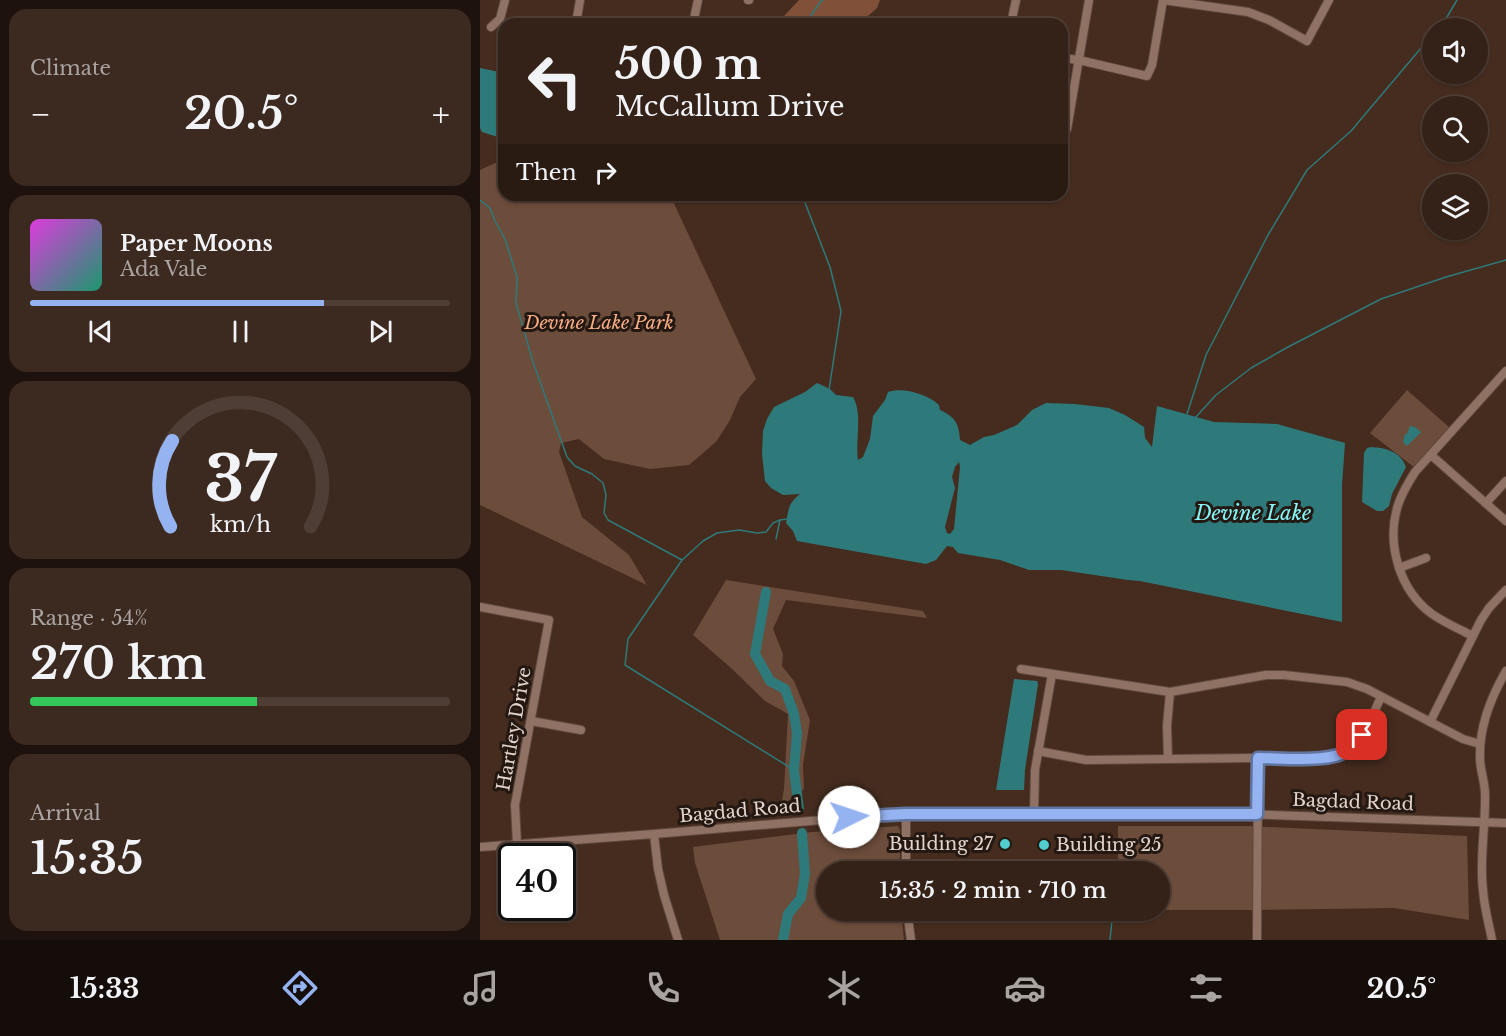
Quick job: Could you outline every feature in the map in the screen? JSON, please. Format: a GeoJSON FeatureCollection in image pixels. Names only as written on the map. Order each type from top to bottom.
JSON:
{"type":"FeatureCollection","features":[{"type":"Feature","properties":{"kind":"street"},"geometry":{"type":"LineString","coordinates":[[500,18],[505,0]]}},
{"type":"Feature","properties":{"kind":"street"},"geometry":{"type":"LineString","coordinates":[[577,18],[580,0]]}},
{"type":"Feature","properties":{"kind":"street"},"geometry":{"type":"LineString","coordinates":[[694,18],[698,0]]}},
{"type":"Feature","properties":{"kind":"street"},"geometry":{"type":"LineString","coordinates":[[1012,18],[1016,0]]}},
{"type":"Feature","properties":{"kind":"street"},"geometry":{"type":"LineString","coordinates":[[1068,123],[1089,0]]}},
{"type":"Feature","properties":{"kind":"street"},"geometry":{"type":"LineString","coordinates":[[1068,59],[1147,76],[1152,65],[1162,0],[1248,12],[1269,20],[1307,41],[1329,0]]}},
{"type":"Feature","properties":{"kind":"street"},"geometry":{"type":"LineString","coordinates":[[491,27],[498,21]]}},
{"type":"Feature","properties":{"kind":"street"},"geometry":{"type":"LineString","coordinates":[[1473,636],[1431,613],[1413,595],[1399,568],[1394,551],[1394,521],[1398,504],[1415,472],[1506,371]]}},
{"type":"Feature","properties":{"kind":"street"},"geometry":{"type":"LineString","coordinates":[[1431,455],[1506,521]]}},
{"type":"Feature","properties":{"kind":"street"},"geometry":{"type":"LineString","coordinates":[[1486,503],[1506,481]]}},
{"type":"Feature","properties":{"kind":"street"},"geometry":{"type":"LineString","coordinates":[[1399,568],[1426,558]]}},
{"type":"Feature","properties":{"kind":"street"},"geometry":{"type":"LineString","coordinates":[[1430,722],[1484,614],[1506,590]]}},
{"type":"Feature","properties":{"kind":"street","name":"Hartley Drive"},"geometry":{"type":"LineString","coordinates":[[480,607],[549,620],[515,805],[517,843]]}},
{"type":"Feature","properties":{"kind":"street"},"geometry":{"type":"LineString","coordinates":[[1021,669],[1170,692],[1266,675],[1284,675],[1353,684],[1463,739],[1480,744]]}},
{"type":"Feature","properties":{"kind":"street"},"geometry":{"type":"LineString","coordinates":[[1492,940],[1483,890],[1482,845],[1485,792],[1480,744],[1491,704],[1506,671]]}},
{"type":"Feature","properties":{"kind":"street"},"geometry":{"type":"LineString","coordinates":[[1034,815],[1035,770],[1052,674]]}},
{"type":"Feature","properties":{"kind":"street"},"geometry":{"type":"LineString","coordinates":[[1168,759],[1167,726],[1170,692]]}},
{"type":"Feature","properties":{"kind":"street"},"geometry":{"type":"LineString","coordinates":[[1038,752],[1086,760],[1326,757],[1340,754],[1352,746],[1362,735],[1381,697]]}},
{"type":"Feature","properties":{"kind":"street"},"geometry":{"type":"LineString","coordinates":[[531,721],[581,730]]}},
{"type":"Feature","properties":{"kind":"street"},"geometry":{"type":"LineString","coordinates":[[1257,940],[1258,758]]}},
{"type":"Feature","properties":{"kind":"street"},"geometry":{"type":"LineString","coordinates":[[906,814],[906,861]]}},
{"type":"Feature","properties":{"kind":"street","name":"Bagdad Road"},"geometry":{"type":"LineString","coordinates":[[531,843],[865,815],[906,814],[1257,814],[1506,823]]}},
{"type":"Feature","properties":{"kind":"street"},"geometry":{"type":"LineString","coordinates":[[654,834],[658,869],[678,940]]}},
{"type":"Feature","properties":{"kind":"street","name":"Bagdad Road"},"geometry":{"type":"LineString","coordinates":[[480,847],[498,846]]}},
{"type":"Feature","properties":{"kind":"street"},"geometry":{"type":"LineString","coordinates":[[908,921],[911,940]]}},
{"type":"Feature","properties":{"kind":"green space","name":"Devine Lake Park"},"geometry":{"type":"Polygon","coordinates":[[[498,162],[498,201],[673,201],[756,379],[740,397],[730,420],[716,442],[689,465],[650,469],[604,459],[579,439],[561,443],[559,452],[582,517],[629,555],[647,585],[480,505],[480,170],[498,162]]]}},
{"type":"Feature","properties":{"kind":"green space"},"geometry":{"type":"Polygon","coordinates":[[[1407,390],[1450,428],[1415,468],[1370,433],[1407,390]]]}},
{"type":"Feature","properties":{"kind":"green space"},"geometry":{"type":"Polygon","coordinates":[[[726,580],[923,611],[927,618],[786,600],[773,629],[783,654],[782,666],[794,681],[810,720],[803,765],[804,789],[781,806],[788,714],[765,701],[693,635],[726,580]]]}},
{"type":"Feature","properties":{"kind":"green space"},"geometry":{"type":"Polygon","coordinates":[[[898,826],[900,861],[816,861],[816,921],[902,921],[904,940],[720,940],[695,863],[693,847],[812,832],[898,826]]]}},
{"type":"Feature","properties":{"kind":"green space"},"geometry":{"type":"Polygon","coordinates":[[[1118,826],[1247,826],[1467,836],[1469,920],[1394,908],[1170,910],[1170,861],[1118,861],[1118,826]]]}},
{"type":"Feature","properties":{"kind":"shaded area"},"geometry":{"type":"Polygon","coordinates":[[[799,0],[880,0],[877,8],[866,18],[783,18],[799,0]]]}},
{"type":"Feature","properties":{"kind":"water"},"geometry":{"type":"Polygon","coordinates":[[[480,68],[498,72],[498,137],[482,132],[480,128],[480,68]]]}},
{"type":"Feature","properties":{"kind":"water","name":"Devine Lake"},"geometry":{"type":"Polygon","coordinates":[[[817,383],[830,389],[836,395],[853,397],[858,411],[858,460],[863,457],[870,439],[873,416],[888,392],[901,390],[922,395],[934,401],[939,405],[940,410],[955,421],[959,429],[960,440],[970,445],[984,437],[1017,425],[1032,410],[1046,403],[1109,408],[1144,427],[1145,438],[1152,447],[1157,406],[1214,422],[1277,424],[1345,443],[1342,485],[1342,622],[1140,581],[1061,570],[1029,570],[1000,560],[958,553],[953,547],[947,546],[936,560],[926,564],[797,541],[793,531],[786,523],[790,507],[800,494],[783,495],[771,488],[765,481],[762,454],[763,431],[774,407],[805,392],[817,383]],[[959,462],[952,477],[955,488],[945,527],[947,533],[950,534],[954,529],[959,462]]]}},
{"type":"Feature","properties":{"kind":"water"},"geometry":{"type":"Polygon","coordinates":[[[1410,426],[1421,432],[1407,446],[1403,442],[1410,426]]]}},
{"type":"Feature","properties":{"kind":"water"},"geometry":{"type":"Polygon","coordinates":[[[1367,448],[1392,451],[1400,457],[1406,467],[1392,494],[1389,506],[1383,511],[1377,511],[1362,502],[1364,453],[1367,448]]]}},
{"type":"Feature","properties":{"kind":"water"},"geometry":{"type":"Polygon","coordinates":[[[1014,679],[1037,681],[1038,684],[1024,790],[996,790],[1014,679]]]}},
{"type":"Feature","properties":{"kind":"waterway"},"geometry":{"type":"LineString","coordinates":[[809,18],[823,0]]}},
{"type":"Feature","properties":{"kind":"waterway"},"geometry":{"type":"LineString","coordinates":[[1446,18],[1457,0]]}},
{"type":"Feature","properties":{"kind":"waterway"},"geometry":{"type":"LineString","coordinates":[[1187,414],[1206,355],[1268,235],[1307,170],[1351,131],[1422,47]]}},
{"type":"Feature","properties":{"kind":"waterway"},"geometry":{"type":"LineString","coordinates":[[480,200],[490,208],[505,239],[517,277],[516,303],[533,362],[567,457],[575,466],[592,474],[603,483],[606,495],[604,513],[608,520],[682,560]]}},
{"type":"Feature","properties":{"kind":"waterway"},"geometry":{"type":"LineString","coordinates":[[804,201],[830,267],[841,311],[829,390]]}},
{"type":"Feature","properties":{"kind":"waterway"},"geometry":{"type":"LineString","coordinates":[[1195,418],[1216,395],[1251,368],[1381,299],[1506,260]]}},
{"type":"Feature","properties":{"kind":"waterway"},"geometry":{"type":"LineString","coordinates":[[776,539],[780,520],[787,519]]}},
{"type":"Feature","properties":{"kind":"waterway"},"geometry":{"type":"LineString","coordinates":[[780,520],[773,523],[766,532],[739,530],[717,533],[703,541],[682,560],[628,639],[625,665],[794,770]]}},
{"type":"Feature","properties":{"kind":"waterway"},"geometry":{"type":"LineString","coordinates":[[766,592],[755,654],[770,681],[785,689],[794,714],[797,733],[794,770],[799,810]]}},
{"type":"Feature","properties":{"kind":"waterway"},"geometry":{"type":"LineString","coordinates":[[783,940],[788,914],[801,898],[805,874],[802,833]]}},
{"type":"Feature","properties":{"kind":"waterway"},"geometry":{"type":"LineString","coordinates":[[1110,940],[1112,921]]}},
{"type":"Feature","properties":{"kind":"place","name":"Building 27"},"geometry":{"type":"Point","coordinates":[1005,844]}},
{"type":"Feature","properties":{"kind":"place","name":"Building 25"},"geometry":{"type":"Point","coordinates":[1044,845]}},
{"type":"Feature","properties":{"kind":"route"},"geometry":{"type":"LineString","coordinates":[[849,817],[906,814],[1257,814],[1258,758],[1333,756],[1347,750],[1362,735]]}}]}
